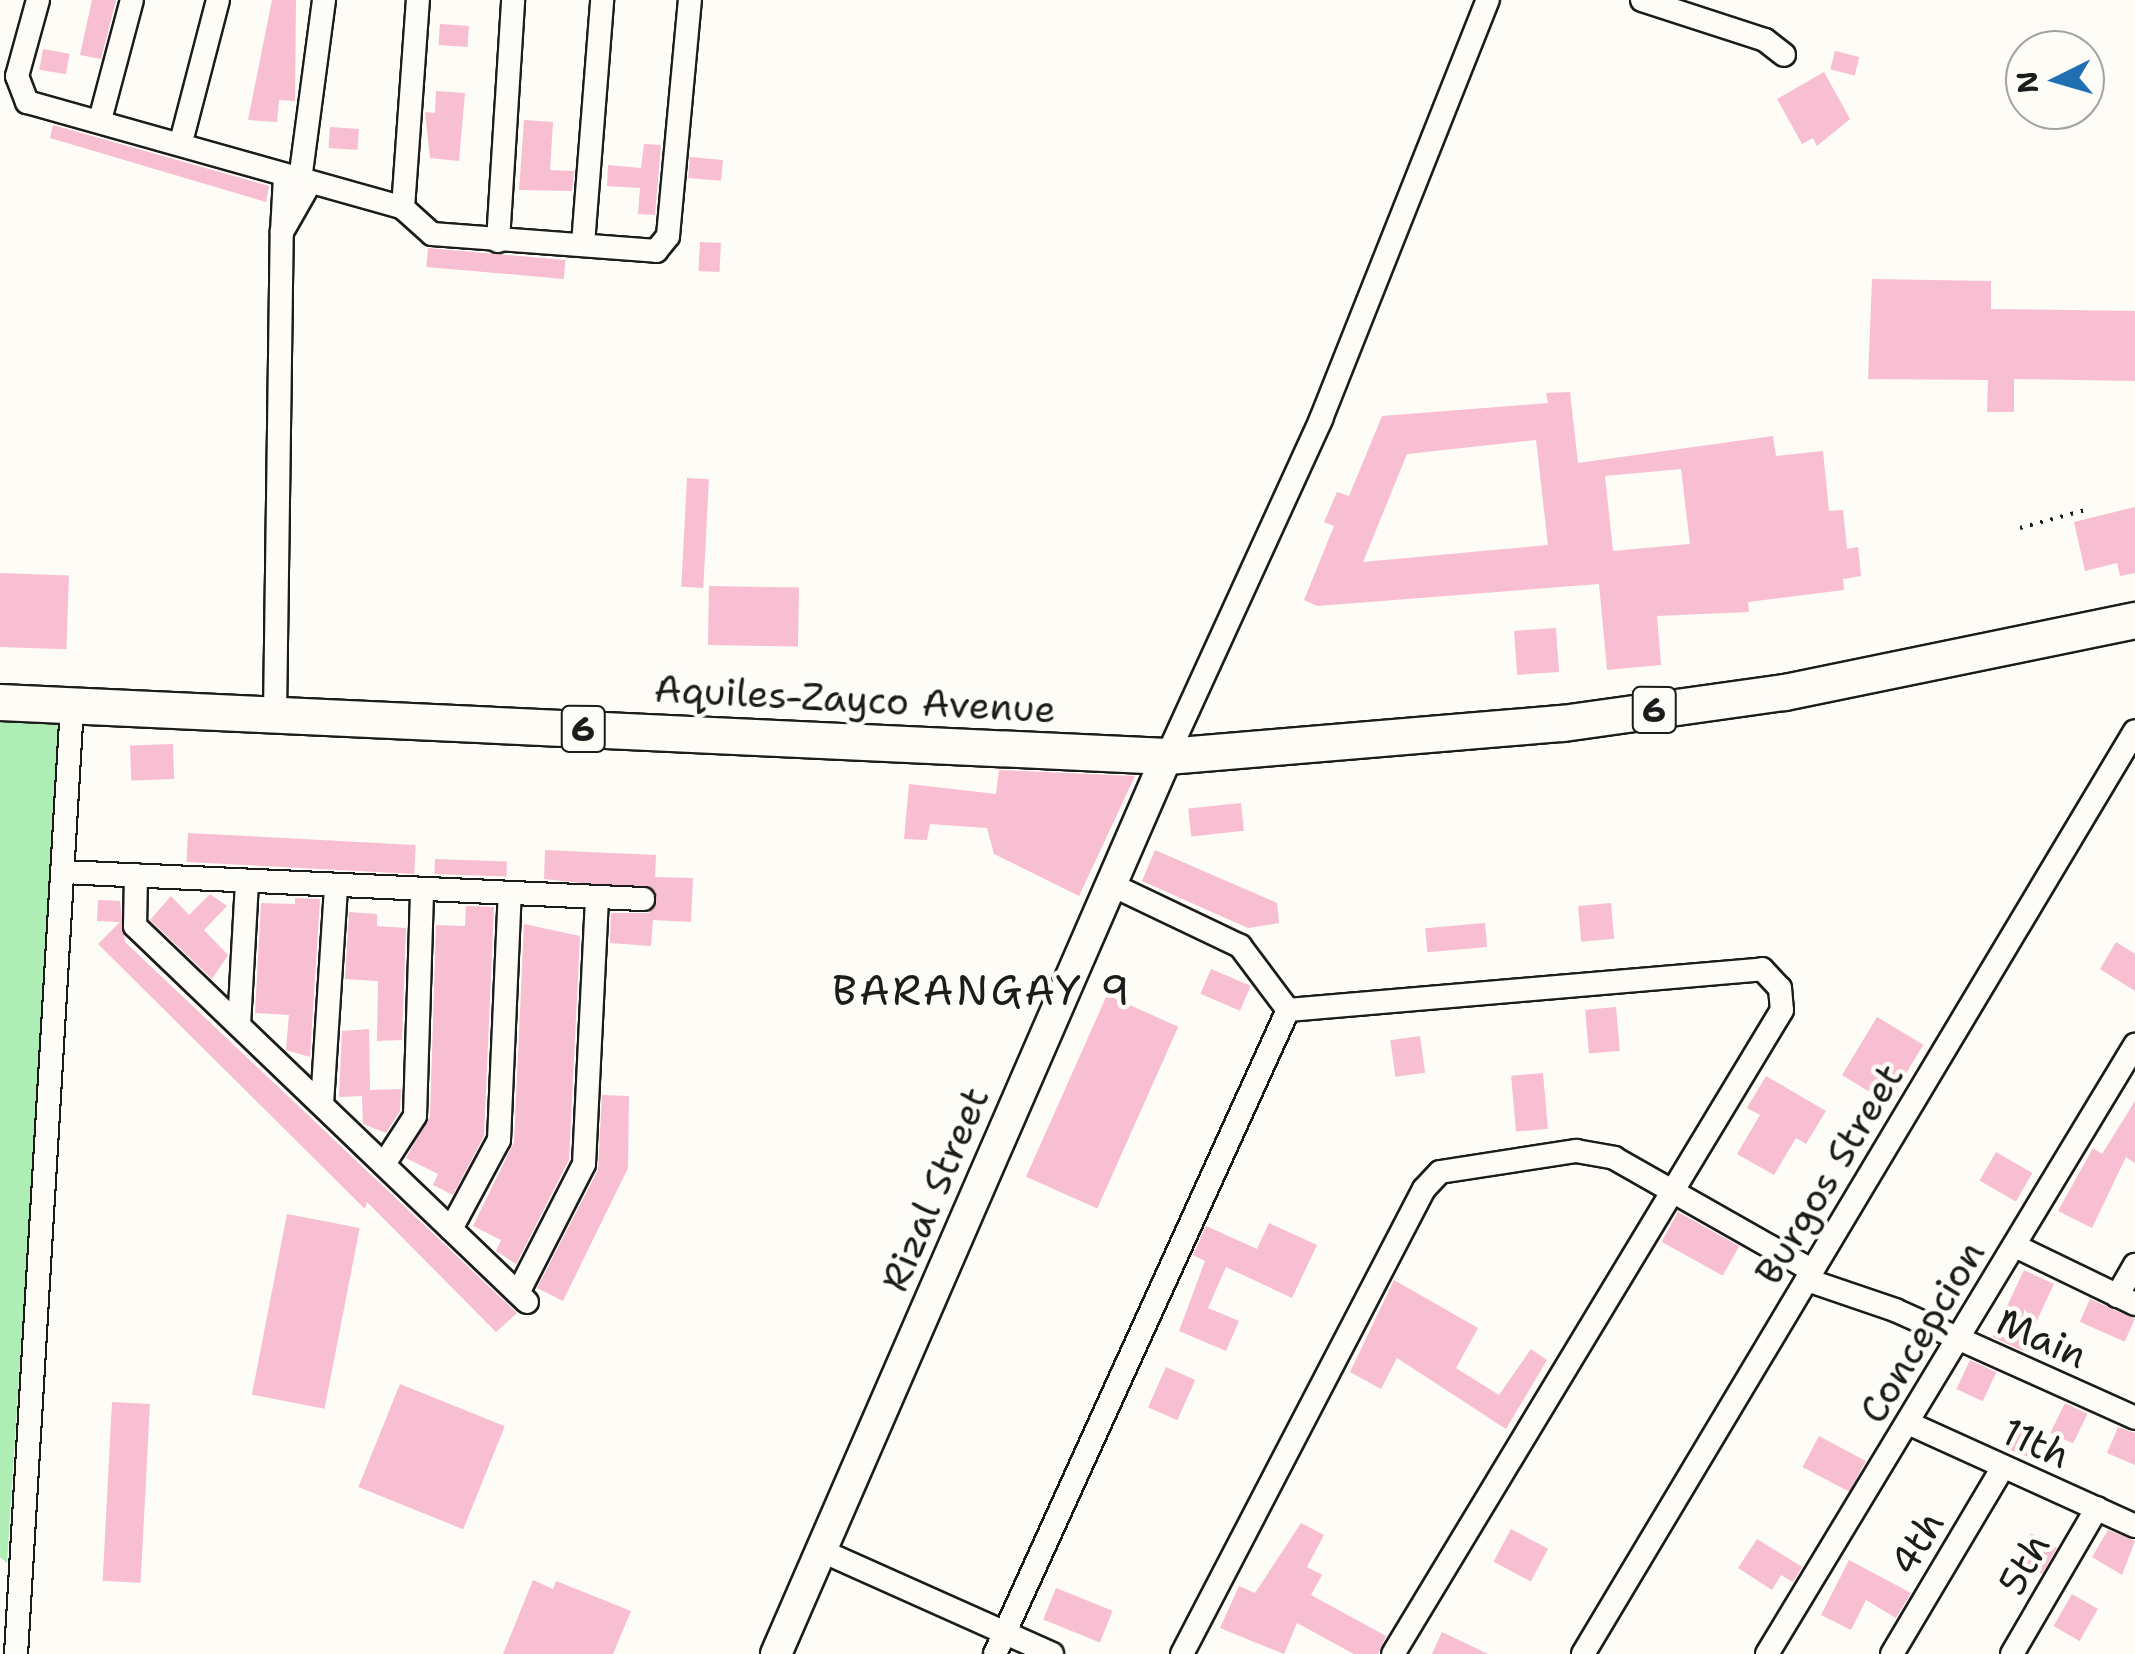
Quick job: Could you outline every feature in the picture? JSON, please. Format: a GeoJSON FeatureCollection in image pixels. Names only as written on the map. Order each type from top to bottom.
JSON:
{"type":"FeatureCollection","features":[{"type":"Feature","properties":{"kind":"highway","name":"6"},"geometry":{"type":"LineString","coordinates":[[1167,756],[1674,708],[2135,620]]}},
{"type":"Feature","properties":{"kind":"highway","name":"Aquiles-Zayco Avenue"},"geometry":{"type":"LineString","coordinates":[[0,702],[1167,756]]}},
{"type":"Feature","properties":{"kind":"main road","name":"Rizal Street"},"geometry":{"type":"LineString","coordinates":[[776,1654],[1167,756]]}},
{"type":"Feature","properties":{"kind":"street"},"geometry":{"type":"LineString","coordinates":[[38,0],[18,76],[27,102],[181,142],[298,180],[403,208],[432,234],[656,251],[668,236],[690,0]]}},
{"type":"Feature","properties":{"kind":"street"},"geometry":{"type":"LineString","coordinates":[[100,120],[132,0]]}},
{"type":"Feature","properties":{"kind":"street"},"geometry":{"type":"LineString","coordinates":[[181,142],[218,0]]}},
{"type":"Feature","properties":{"kind":"street"},"geometry":{"type":"LineString","coordinates":[[275,715],[282,232],[298,180],[324,0]]}},
{"type":"Feature","properties":{"kind":"street"},"geometry":{"type":"LineString","coordinates":[[403,208],[418,0]]}},
{"type":"Feature","properties":{"kind":"street"},"geometry":{"type":"LineString","coordinates":[[498,241],[513,0]]}},
{"type":"Feature","properties":{"kind":"street"},"geometry":{"type":"LineString","coordinates":[[583,244],[602,0]]}},
{"type":"Feature","properties":{"kind":"street"},"geometry":{"type":"LineString","coordinates":[[1167,756],[1321,419],[1488,0]]}},
{"type":"Feature","properties":{"kind":"street"},"geometry":{"type":"LineString","coordinates":[[1642,0],[1765,40],[1784,55]]}},
{"type":"Feature","properties":{"kind":"street"},"geometry":{"type":"LineString","coordinates":[[16,1654],[72,705]]}},
{"type":"Feature","properties":{"kind":"street","name":"Burgos Street"},"geometry":{"type":"LineString","coordinates":[[1583,1654],[2135,731]]}},
{"type":"Feature","properties":{"kind":"street"},"geometry":{"type":"LineString","coordinates":[[62,872],[642,899]]}},
{"type":"Feature","properties":{"kind":"street"},"geometry":{"type":"LineString","coordinates":[[136,875],[136,926],[523,1297],[584,1164],[597,897]]}},
{"type":"Feature","properties":{"kind":"street"},"geometry":{"type":"LineString","coordinates":[[238,1025],[247,881]]}},
{"type":"Feature","properties":{"kind":"street"},"geometry":{"type":"LineString","coordinates":[[1110,884],[1240,946],[1288,1010]]}},
{"type":"Feature","properties":{"kind":"street"},"geometry":{"type":"LineString","coordinates":[[322,1104],[336,885]]}},
{"type":"Feature","properties":{"kind":"street"},"geometry":{"type":"LineString","coordinates":[[384,1164],[415,1116],[422,889]]}},
{"type":"Feature","properties":{"kind":"street"},"geometry":{"type":"LineString","coordinates":[[451,1229],[499,1140],[510,893]]}},
{"type":"Feature","properties":{"kind":"street"},"geometry":{"type":"LineString","coordinates":[[1288,1010],[1762,969],[1780,988],[1782,1010],[1393,1654]]}},
{"type":"Feature","properties":{"kind":"street"},"geometry":{"type":"LineString","coordinates":[[994,1654],[1288,1010]]}},
{"type":"Feature","properties":{"kind":"street","name":"Concepcion"},"geometry":{"type":"LineString","coordinates":[[1767,1654],[2135,1045]]}},
{"type":"Feature","properties":{"kind":"street","name":"Main"},"geometry":{"type":"LineString","coordinates":[[1182,1654],[1415,1206],[1440,1172],[1576,1151],[1614,1158],[1809,1275],[2135,1418]]}},
{"type":"Feature","properties":{"kind":"street"},"geometry":{"type":"LineString","coordinates":[[2016,1246],[2126,1300],[2135,1265]]}},
{"type":"Feature","properties":{"kind":"street","name":"11th"},"geometry":{"type":"LineString","coordinates":[[1908,1423],[2135,1526]]}},
{"type":"Feature","properties":{"kind":"street","name":"4th"},"geometry":{"type":"LineString","coordinates":[[1892,1654],[2002,1467]]}},
{"type":"Feature","properties":{"kind":"street","name":"5th"},"geometry":{"type":"LineString","coordinates":[[2012,1654],[2097,1508]]}},
{"type":"Feature","properties":{"kind":"street"},"geometry":{"type":"LineString","coordinates":[[822,1551],[1006,1630],[1052,1654]]}},
{"type":"Feature","properties":{"kind":"path"},"geometry":{"type":"LineString","coordinates":[[2020,528],[2089,509]]}},
{"type":"Feature","properties":{"kind":"green space"},"geometry":{"type":"Polygon","coordinates":[[[0,715],[62,715],[7,1563],[0,1557],[0,715]]]}},
{"type":"Feature","properties":{"kind":"building"},"geometry":{"type":"Polygon","coordinates":[[[92,0],[116,0],[101,59],[80,55],[92,0]]]}},
{"type":"Feature","properties":{"kind":"building"},"geometry":{"type":"Polygon","coordinates":[[[272,0],[296,0],[295,101],[279,100],[277,122],[248,120],[272,0]]]}},
{"type":"Feature","properties":{"kind":"building"},"geometry":{"type":"Polygon","coordinates":[[[440,24],[469,26],[467,47],[439,45],[440,24]]]}},
{"type":"Feature","properties":{"kind":"building"},"geometry":{"type":"Polygon","coordinates":[[[43,49],[70,54],[66,74],[39,70],[43,49]]]}},
{"type":"Feature","properties":{"kind":"building"},"geometry":{"type":"Polygon","coordinates":[[[1835,51],[1859,57],[1855,75],[1830,69],[1835,51]]]}},
{"type":"Feature","properties":{"kind":"building"},"geometry":{"type":"Polygon","coordinates":[[[1824,72],[1850,119],[1817,146],[1813,138],[1802,144],[1777,99],[1824,72]]]}},
{"type":"Feature","properties":{"kind":"building"},"geometry":{"type":"Polygon","coordinates":[[[436,91],[465,93],[459,161],[430,158],[425,112],[435,113],[436,91]]]}},
{"type":"Feature","properties":{"kind":"building"},"geometry":{"type":"Polygon","coordinates":[[[524,120],[553,122],[550,170],[574,171],[572,191],[519,190],[524,120]]]}},
{"type":"Feature","properties":{"kind":"building"},"geometry":{"type":"Polygon","coordinates":[[[53,125],[269,186],[266,202],[50,138],[53,125]]]}},
{"type":"Feature","properties":{"kind":"building"},"geometry":{"type":"Polygon","coordinates":[[[330,127],[359,129],[357,150],[329,148],[330,127]]]}},
{"type":"Feature","properties":{"kind":"building"},"geometry":{"type":"Polygon","coordinates":[[[644,144],[661,145],[655,215],[638,214],[640,188],[607,186],[608,165],[641,168],[644,144]]]}},
{"type":"Feature","properties":{"kind":"building"},"geometry":{"type":"Polygon","coordinates":[[[690,157],[723,160],[721,181],[688,178],[690,157]]]}},
{"type":"Feature","properties":{"kind":"building"},"geometry":{"type":"Polygon","coordinates":[[[700,242],[721,243],[719,272],[698,271],[700,242]]]}},
{"type":"Feature","properties":{"kind":"building"},"geometry":{"type":"Polygon","coordinates":[[[428,248],[565,260],[564,279],[426,267],[428,248]]]}},
{"type":"Feature","properties":{"kind":"building"},"geometry":{"type":"Polygon","coordinates":[[[1872,279],[1991,281],[1991,309],[2135,311],[2135,381],[2014,379],[2014,412],[1987,412],[1988,380],[1868,379],[1872,279]]]}},
{"type":"Feature","properties":{"kind":"building"},"geometry":{"type":"Polygon","coordinates":[[[1570,392],[1578,463],[1773,436],[1776,456],[1823,451],[1829,511],[1843,510],[1847,549],[1858,547],[1861,576],[1843,579],[1844,590],[1748,602],[1749,612],[1657,616],[1661,665],[1607,670],[1599,584],[1317,606],[1304,600],[1334,526],[1324,522],[1337,492],[1349,496],[1382,416],[1548,403],[1546,393],[1570,392]],[[1536,440],[1407,454],[1363,562],[1548,545],[1536,440]],[[1681,469],[1605,476],[1613,551],[1690,544],[1681,469]]]}},
{"type":"Feature","properties":{"kind":"building"},"geometry":{"type":"Polygon","coordinates":[[[687,478],[709,479],[703,588],[681,587],[687,478]]]}},
{"type":"Feature","properties":{"kind":"building"},"geometry":{"type":"Polygon","coordinates":[[[2135,507],[2135,573],[2120,576],[2117,563],[2085,571],[2074,522],[2135,507]]]}},
{"type":"Feature","properties":{"kind":"building"},"geometry":{"type":"Polygon","coordinates":[[[0,573],[69,575],[66,649],[0,647],[0,573]]]}},
{"type":"Feature","properties":{"kind":"building"},"geometry":{"type":"Polygon","coordinates":[[[709,586],[799,588],[798,647],[708,645],[709,586]]]}},
{"type":"Feature","properties":{"kind":"building"},"geometry":{"type":"Polygon","coordinates":[[[1556,628],[1559,672],[1517,675],[1514,631],[1556,628]]]}},
{"type":"Feature","properties":{"kind":"building"},"geometry":{"type":"Polygon","coordinates":[[[173,744],[174,779],[131,780],[130,746],[173,744]]]}},
{"type":"Feature","properties":{"kind":"building"},"geometry":{"type":"Polygon","coordinates":[[[999,770],[1135,776],[1079,896],[994,854],[987,828],[930,824],[927,840],[904,839],[909,784],[996,794],[999,770]]]}},
{"type":"Feature","properties":{"kind":"building"},"geometry":{"type":"Polygon","coordinates":[[[1241,803],[1244,831],[1191,836],[1188,809],[1241,803]]]}},
{"type":"Feature","properties":{"kind":"building"},"geometry":{"type":"Polygon","coordinates":[[[188,833],[416,845],[414,874],[186,862],[188,833]]]}},
{"type":"Feature","properties":{"kind":"building"},"geometry":{"type":"Polygon","coordinates":[[[545,850],[656,855],[655,877],[693,878],[691,922],[653,920],[651,946],[610,943],[611,913],[649,913],[656,891],[544,879],[545,850]]]}},
{"type":"Feature","properties":{"kind":"building"},"geometry":{"type":"Polygon","coordinates":[[[1155,850],[1277,903],[1279,923],[1248,928],[1142,881],[1155,850]]]}},
{"type":"Feature","properties":{"kind":"building"},"geometry":{"type":"Polygon","coordinates":[[[435,859],[507,862],[506,877],[434,874],[435,859]]]}},
{"type":"Feature","properties":{"kind":"building"},"geometry":{"type":"Polygon","coordinates":[[[210,894],[227,906],[204,930],[228,955],[212,979],[150,920],[171,896],[189,915],[210,894]]]}},
{"type":"Feature","properties":{"kind":"building"},"geometry":{"type":"Polygon","coordinates":[[[295,898],[320,899],[310,1057],[286,1050],[289,1015],[255,1013],[261,903],[295,904],[295,898]]]}},
{"type":"Feature","properties":{"kind":"building"},"geometry":{"type":"Polygon","coordinates":[[[98,900],[120,901],[125,942],[517,1313],[496,1332],[367,1202],[365,1209],[98,944],[120,922],[97,921],[98,900]]]}},
{"type":"Feature","properties":{"kind":"building"},"geometry":{"type":"Polygon","coordinates":[[[1611,903],[1614,939],[1581,942],[1578,906],[1611,903]]]}},
{"type":"Feature","properties":{"kind":"building"},"geometry":{"type":"Polygon","coordinates":[[[466,906],[494,907],[484,1136],[453,1195],[433,1185],[438,1174],[406,1158],[430,1116],[436,925],[465,926],[466,906]]]}},
{"type":"Feature","properties":{"kind":"building"},"geometry":{"type":"Polygon","coordinates":[[[349,912],[377,914],[377,926],[406,928],[402,1040],[377,1041],[378,981],[345,979],[349,912]]]}},
{"type":"Feature","properties":{"kind":"building"},"geometry":{"type":"Polygon","coordinates":[[[1485,923],[1487,947],[1427,952],[1425,928],[1485,923]]]}},
{"type":"Feature","properties":{"kind":"building"},"geometry":{"type":"Polygon","coordinates":[[[524,924],[580,936],[569,1160],[516,1264],[496,1251],[501,1240],[473,1226],[514,1142],[524,924]]]}},
{"type":"Feature","properties":{"kind":"building"},"geometry":{"type":"Polygon","coordinates":[[[2116,942],[2135,954],[2135,991],[2100,969],[2116,942]]]}},
{"type":"Feature","properties":{"kind":"building"},"geometry":{"type":"Polygon","coordinates":[[[1211,969],[1251,986],[1240,1011],[1200,994],[1211,969]]]}},
{"type":"Feature","properties":{"kind":"building"},"geometry":{"type":"Polygon","coordinates":[[[1107,995],[1178,1027],[1097,1209],[1026,1177],[1107,995]]]}},
{"type":"Feature","properties":{"kind":"building"},"geometry":{"type":"Polygon","coordinates":[[[1616,1007],[1620,1051],[1589,1054],[1585,1010],[1616,1007]]]}},
{"type":"Feature","properties":{"kind":"building"},"geometry":{"type":"Polygon","coordinates":[[[1877,1017],[1923,1045],[1888,1103],[1842,1075],[1877,1017]]]}},
{"type":"Feature","properties":{"kind":"building"},"geometry":{"type":"Polygon","coordinates":[[[369,1029],[370,1090],[401,1089],[400,1111],[386,1133],[363,1124],[362,1096],[339,1097],[342,1031],[369,1029]]]}},
{"type":"Feature","properties":{"kind":"building"},"geometry":{"type":"Polygon","coordinates":[[[1420,1036],[1425,1073],[1395,1077],[1390,1040],[1420,1036]]]}},
{"type":"Feature","properties":{"kind":"building"},"geometry":{"type":"Polygon","coordinates":[[[1543,1073],[1548,1129],[1516,1132],[1511,1076],[1543,1073]]]}},
{"type":"Feature","properties":{"kind":"building"},"geometry":{"type":"Polygon","coordinates":[[[1766,1076],[1826,1111],[1806,1144],[1796,1138],[1774,1175],[1737,1154],[1760,1115],[1747,1108],[1766,1076]]]}},
{"type":"Feature","properties":{"kind":"building"},"geometry":{"type":"Polygon","coordinates":[[[602,1095],[629,1096],[628,1168],[563,1301],[537,1288],[598,1170],[602,1095]]]}},
{"type":"Feature","properties":{"kind":"building"},"geometry":{"type":"Polygon","coordinates":[[[2135,1101],[2135,1163],[2126,1157],[2092,1228],[2058,1211],[2093,1148],[2102,1154],[2135,1101]]]}},
{"type":"Feature","properties":{"kind":"building"},"geometry":{"type":"Polygon","coordinates":[[[1996,1152],[2032,1173],[2016,1202],[1980,1181],[1996,1152]]]}},
{"type":"Feature","properties":{"kind":"building"},"geometry":{"type":"Polygon","coordinates":[[[1678,1212],[1739,1246],[1723,1276],[1662,1242],[1678,1212]]]}},
{"type":"Feature","properties":{"kind":"building"},"geometry":{"type":"Polygon","coordinates":[[[287,1214],[360,1228],[325,1409],[252,1395],[287,1214]]]}},
{"type":"Feature","properties":{"kind":"building"},"geometry":{"type":"Polygon","coordinates":[[[1269,1223],[1317,1245],[1292,1298],[1226,1267],[1208,1308],[1239,1321],[1226,1351],[1179,1331],[1205,1261],[1193,1255],[1206,1226],[1257,1249],[1269,1223]]]}},
{"type":"Feature","properties":{"kind":"building"},"geometry":{"type":"Polygon","coordinates":[[[2024,1270],[2054,1284],[2023,1351],[1993,1337],[2024,1270]]]}},
{"type":"Feature","properties":{"kind":"building"},"geometry":{"type":"Polygon","coordinates":[[[1394,1280],[1478,1328],[1456,1368],[1499,1395],[1531,1349],[1547,1360],[1506,1429],[1397,1358],[1381,1389],[1350,1372],[1394,1280]]]}},
{"type":"Feature","properties":{"kind":"building"},"geometry":{"type":"Polygon","coordinates":[[[2090,1299],[2135,1319],[2125,1342],[2080,1322],[2090,1299]]]}},
{"type":"Feature","properties":{"kind":"building"},"geometry":{"type":"Polygon","coordinates":[[[1970,1360],[1996,1372],[1983,1401],[1956,1389],[1970,1360]]]}},
{"type":"Feature","properties":{"kind":"building"},"geometry":{"type":"Polygon","coordinates":[[[1166,1367],[1195,1380],[1177,1420],[1148,1407],[1166,1367]]]}},
{"type":"Feature","properties":{"kind":"building"},"geometry":{"type":"Polygon","coordinates":[[[400,1384],[505,1426],[463,1529],[358,1487],[400,1384]]]}},
{"type":"Feature","properties":{"kind":"building"},"geometry":{"type":"Polygon","coordinates":[[[112,1402],[150,1404],[141,1583],[103,1581],[112,1402]]]}},
{"type":"Feature","properties":{"kind":"building"},"geometry":{"type":"Polygon","coordinates":[[[2065,1403],[2087,1414],[2073,1444],[2051,1433],[2065,1403]]]}},
{"type":"Feature","properties":{"kind":"building"},"geometry":{"type":"Polygon","coordinates":[[[2017,1420],[2046,1432],[2035,1459],[2006,1448],[2017,1420]]]}},
{"type":"Feature","properties":{"kind":"building"},"geometry":{"type":"Polygon","coordinates":[[[2118,1427],[2135,1433],[2135,1465],[2107,1453],[2118,1427]]]}},
{"type":"Feature","properties":{"kind":"building"},"geometry":{"type":"Polygon","coordinates":[[[1819,1436],[1866,1461],[1849,1492],[1803,1467],[1819,1436]]]}},
{"type":"Feature","properties":{"kind":"building"},"geometry":{"type":"Polygon","coordinates":[[[1301,1523],[1324,1535],[1307,1567],[1322,1575],[1311,1595],[1386,1636],[1378,1654],[1354,1654],[1297,1623],[1284,1654],[1220,1628],[1239,1586],[1255,1593],[1301,1523]]]}},
{"type":"Feature","properties":{"kind":"building"},"geometry":{"type":"Polygon","coordinates":[[[1511,1529],[1548,1549],[1531,1581],[1494,1562],[1511,1529]]]}},
{"type":"Feature","properties":{"kind":"building"},"geometry":{"type":"Polygon","coordinates":[[[2108,1530],[2135,1541],[2122,1575],[2092,1557],[2108,1530]]]}},
{"type":"Feature","properties":{"kind":"building"},"geometry":{"type":"Polygon","coordinates":[[[2031,1533],[2057,1548],[2042,1574],[2016,1559],[2031,1533]]]}},
{"type":"Feature","properties":{"kind":"building"},"geometry":{"type":"Polygon","coordinates":[[[1757,1539],[1802,1567],[1793,1582],[1781,1575],[1772,1590],[1738,1568],[1757,1539]]]}},
{"type":"Feature","properties":{"kind":"building"},"geometry":{"type":"Polygon","coordinates":[[[1849,1560],[1911,1593],[1896,1618],[1866,1600],[1851,1630],[1821,1615],[1849,1560]]]}},
{"type":"Feature","properties":{"kind":"building"},"geometry":{"type":"Polygon","coordinates":[[[533,1580],[553,1589],[556,1581],[631,1611],[613,1654],[503,1654],[533,1580]]]}},
{"type":"Feature","properties":{"kind":"building"},"geometry":{"type":"Polygon","coordinates":[[[1056,1588],[1113,1611],[1100,1642],[1043,1620],[1056,1588]]]}},
{"type":"Feature","properties":{"kind":"building"},"geometry":{"type":"Polygon","coordinates":[[[2072,1594],[2098,1609],[2079,1641],[2054,1626],[2072,1594]]]}},
{"type":"Feature","properties":{"kind":"building"},"geometry":{"type":"Polygon","coordinates":[[[1442,1632],[1488,1654],[1432,1654],[1442,1632]]]}},
{"type":"Feature","properties":{"kind":"district","name":"BARANGAY 9"},"geometry":{"type":"Point","coordinates":[982,990]}}]}
